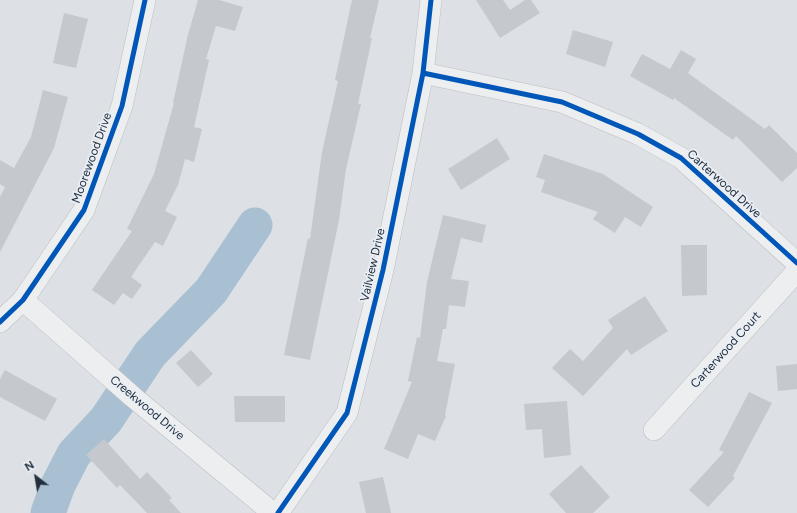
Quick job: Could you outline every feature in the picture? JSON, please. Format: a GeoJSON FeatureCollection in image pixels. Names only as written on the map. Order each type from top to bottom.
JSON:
{"type":"FeatureCollection","features":[{"type":"Feature","properties":{"kind":"street","name":"Moorewood Drive"},"geometry":{"type":"LineString","coordinates":[[0,322],[23,300],[84,210],[122,106],[145,0]]}},
{"type":"Feature","properties":{"kind":"street","name":"Vailview Drive"},"geometry":{"type":"LineString","coordinates":[[278,513],[347,413],[383,270],[423,73],[431,0]]}},
{"type":"Feature","properties":{"kind":"street","name":"Carterwood Drive"},"geometry":{"type":"LineString","coordinates":[[423,73],[562,102],[638,134],[682,158],[797,263]]}},
{"type":"Feature","properties":{"kind":"street","name":"Carterwood Court"},"geometry":{"type":"LineString","coordinates":[[654,430],[797,271]]}},
{"type":"Feature","properties":{"kind":"street","name":"Creekwood Drive"},"geometry":{"type":"LineString","coordinates":[[23,300],[114,381],[273,513]]}},
{"type":"Feature","properties":{"kind":"building"},"geometry":{"type":"Polygon","coordinates":[[[198,0],[219,0],[243,7],[235,31],[216,26],[206,59],[209,60],[194,127],[202,129],[194,162],[185,159],[178,185],[165,211],[177,217],[163,246],[155,242],[131,277],[142,285],[132,299],[123,293],[114,305],[92,290],[132,231],[127,229],[154,174],[174,103],[187,38],[198,0]]]}},
{"type":"Feature","properties":{"kind":"building"},"geometry":{"type":"Polygon","coordinates":[[[352,0],[379,0],[370,38],[372,38],[358,104],[361,104],[346,169],[339,220],[310,360],[284,355],[308,238],[310,239],[322,152],[338,81],[335,80],[352,0]]]}},
{"type":"Feature","properties":{"kind":"building"},"geometry":{"type":"Polygon","coordinates":[[[476,0],[503,0],[510,10],[525,0],[531,0],[540,13],[500,38],[476,0]]]}},
{"type":"Feature","properties":{"kind":"building"},"geometry":{"type":"Polygon","coordinates":[[[64,13],[88,19],[76,68],[53,63],[64,13]]]}},
{"type":"Feature","properties":{"kind":"building"},"geometry":{"type":"Polygon","coordinates":[[[573,30],[613,42],[605,67],[566,54],[573,30]]]}},
{"type":"Feature","properties":{"kind":"building"},"geometry":{"type":"Polygon","coordinates":[[[681,50],[696,59],[688,73],[765,129],[769,125],[797,153],[797,168],[782,182],[736,136],[733,140],[674,98],[673,100],[630,76],[642,54],[670,69],[681,50]]]}},
{"type":"Feature","properties":{"kind":"building"},"geometry":{"type":"Polygon","coordinates":[[[43,90],[68,97],[54,148],[0,252],[0,197],[5,187],[0,184],[0,160],[14,168],[31,137],[43,90]]]}},
{"type":"Feature","properties":{"kind":"building"},"geometry":{"type":"Polygon","coordinates":[[[497,138],[510,159],[461,190],[448,169],[497,138]]]}},
{"type":"Feature","properties":{"kind":"building"},"geometry":{"type":"Polygon","coordinates":[[[544,154],[603,174],[653,207],[641,227],[625,217],[615,233],[593,219],[598,212],[541,192],[545,180],[536,177],[544,154]]]}},
{"type":"Feature","properties":{"kind":"building"},"geometry":{"type":"Polygon","coordinates":[[[443,215],[486,225],[482,243],[461,238],[451,279],[469,281],[465,307],[449,305],[446,329],[443,329],[437,361],[455,364],[446,416],[435,441],[418,434],[408,459],[384,449],[412,382],[408,381],[417,337],[420,338],[427,282],[443,215]]]}},
{"type":"Feature","properties":{"kind":"building"},"geometry":{"type":"Polygon","coordinates":[[[681,245],[707,245],[707,295],[682,296],[681,245]]]}},
{"type":"Feature","properties":{"kind":"building"},"geometry":{"type":"Polygon","coordinates":[[[645,296],[668,331],[631,355],[627,349],[583,396],[552,368],[570,349],[583,361],[613,328],[608,320],[645,296]]]}},
{"type":"Feature","properties":{"kind":"building"},"geometry":{"type":"Polygon","coordinates":[[[191,350],[213,374],[198,387],[176,363],[191,350]]]}},
{"type":"Feature","properties":{"kind":"building"},"geometry":{"type":"Polygon","coordinates":[[[797,364],[797,389],[778,391],[776,366],[797,364]]]}},
{"type":"Feature","properties":{"kind":"building"},"geometry":{"type":"Polygon","coordinates":[[[5,370],[57,399],[45,421],[0,397],[0,379],[5,370]]]}},
{"type":"Feature","properties":{"kind":"building"},"geometry":{"type":"Polygon","coordinates":[[[749,392],[772,403],[733,476],[735,478],[708,507],[689,490],[724,452],[719,450],[749,392]]]}},
{"type":"Feature","properties":{"kind":"building"},"geometry":{"type":"Polygon","coordinates":[[[234,396],[285,396],[285,422],[235,422],[234,396]]]}},
{"type":"Feature","properties":{"kind":"building"},"geometry":{"type":"Polygon","coordinates":[[[567,401],[571,455],[544,458],[542,429],[526,430],[524,404],[567,401]]]}},
{"type":"Feature","properties":{"kind":"building"},"geometry":{"type":"Polygon","coordinates":[[[104,439],[140,479],[147,472],[172,498],[169,500],[181,513],[147,513],[120,485],[117,488],[86,455],[104,439]]]}},
{"type":"Feature","properties":{"kind":"building"},"geometry":{"type":"Polygon","coordinates":[[[581,465],[610,497],[593,513],[566,513],[549,494],[581,465]]]}},
{"type":"Feature","properties":{"kind":"building"},"geometry":{"type":"Polygon","coordinates":[[[383,477],[391,513],[366,513],[359,482],[383,477]]]}},
{"type":"Feature","properties":{"kind":"waterway"},"geometry":{"type":"LineString","coordinates":[[48,513],[58,485],[74,454],[106,420],[150,354],[211,291],[255,225]]}},
{"type":"Feature","properties":{"kind":"cycle path"},"geometry":{"type":"LineString","coordinates":[[0,322],[23,300],[84,210],[122,106],[145,0]]}},
{"type":"Feature","properties":{"kind":"cycle path"},"geometry":{"type":"LineString","coordinates":[[278,513],[347,413],[383,270],[423,73],[431,0]]}},
{"type":"Feature","properties":{"kind":"cycle path"},"geometry":{"type":"LineString","coordinates":[[423,73],[562,102],[638,134],[681,158],[797,263]]}}]}
